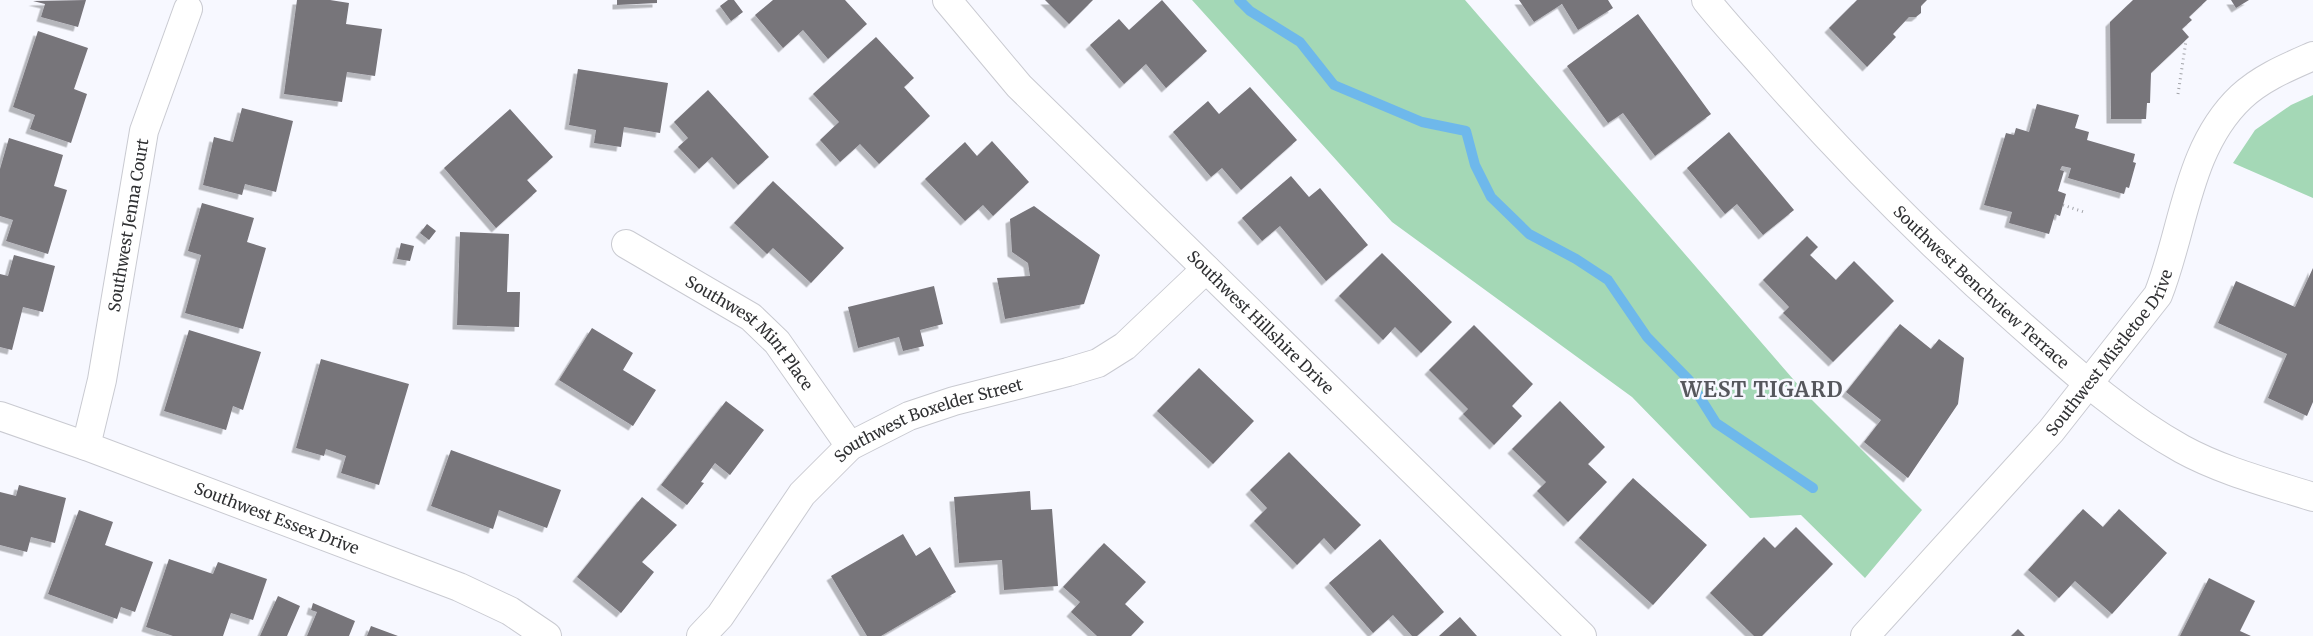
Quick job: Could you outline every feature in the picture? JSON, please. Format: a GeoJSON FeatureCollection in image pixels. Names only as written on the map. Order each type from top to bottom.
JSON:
{"type":"FeatureCollection","features":[{"type":"Feature","properties":{"kind":"street","name":"Southwest Hillshire Drive"},"geometry":{"type":"LineString","coordinates":[[947,0],[1019,86],[1582,636]]}},
{"type":"Feature","properties":{"kind":"street","name":"Southwest Benchview Terrace"},"geometry":{"type":"LineString","coordinates":[[1708,1],[1804,112],[1932,244],[1953,265],[2088,383],[2144,425],[2183,449],[2222,467],[2313,497]]}},
{"type":"Feature","properties":{"kind":"street","name":"Southwest Jenna Court"},"geometry":{"type":"LineString","coordinates":[[86,446],[102,380],[144,131],[188,9]]}},
{"type":"Feature","properties":{"kind":"street","name":"Southwest Mistletoe Drive"},"geometry":{"type":"LineString","coordinates":[[1866,636],[2051,431],[2158,294],[2169,268],[2197,165],[2221,120],[2241,97],[2268,77],[2313,56]]}},
{"type":"Feature","properties":{"kind":"street","name":"Southwest Mint Place"},"geometry":{"type":"LineString","coordinates":[[626,244],[752,317],[777,342],[850,446]]}},
{"type":"Feature","properties":{"kind":"street","name":"Southwest Boxelder Street"},"geometry":{"type":"LineString","coordinates":[[701,636],[720,616],[802,494],[850,446],[909,416],[954,401],[1098,363],[1125,346],[1206,269]]}},
{"type":"Feature","properties":{"kind":"street","name":"Southwest Essex Drive"},"geometry":{"type":"LineString","coordinates":[[0,416],[86,446],[459,587],[510,611],[547,636]]}},
{"type":"Feature","properties":{"kind":"path"},"geometry":{"type":"LineString","coordinates":[[2178,94],[2186,41]]}},
{"type":"Feature","properties":{"kind":"path"},"geometry":{"type":"LineString","coordinates":[[2063,205],[2084,212]]}},
{"type":"Feature","properties":{"kind":"green space"},"geometry":{"type":"Polygon","coordinates":[[[1192,0],[1465,0],[1806,394],[1922,510],[1865,578],[1801,515],[1750,518],[1632,397],[1392,222],[1192,0]]]}},
{"type":"Feature","properties":{"kind":"green space"},"geometry":{"type":"Polygon","coordinates":[[[2313,95],[2313,198],[2233,163],[2255,130],[2291,105],[2313,95]]]}},
{"type":"Feature","properties":{"kind":"building"},"geometry":{"type":"Polygon","coordinates":[[[86,0],[78,27],[41,17],[45,4],[33,1],[86,0]]]}},
{"type":"Feature","properties":{"kind":"building"},"geometry":{"type":"Polygon","coordinates":[[[297,0],[330,0],[349,3],[346,24],[382,29],[375,76],[347,72],[342,102],[284,94],[297,0]]]}},
{"type":"Feature","properties":{"kind":"building"},"geometry":{"type":"Polygon","coordinates":[[[617,0],[657,0],[657,3],[617,5],[617,0]]]}},
{"type":"Feature","properties":{"kind":"building"},"geometry":{"type":"Polygon","coordinates":[[[728,0],[734,0],[743,12],[731,21],[720,6],[728,0]]]}},
{"type":"Feature","properties":{"kind":"building"},"geometry":{"type":"Polygon","coordinates":[[[773,0],[845,0],[867,24],[828,59],[803,30],[783,48],[755,15],[773,0]]]}},
{"type":"Feature","properties":{"kind":"building"},"geometry":{"type":"Polygon","coordinates":[[[1045,0],[1093,0],[1069,24],[1045,0]]]}},
{"type":"Feature","properties":{"kind":"building"},"geometry":{"type":"Polygon","coordinates":[[[1162,0],[1207,51],[1166,88],[1146,64],[1124,84],[1090,45],[1119,19],[1129,30],[1162,0]]]}},
{"type":"Feature","properties":{"kind":"building"},"geometry":{"type":"Polygon","coordinates":[[[1519,0],[1608,0],[1613,8],[1578,30],[1562,4],[1534,22],[1519,0]]]}},
{"type":"Feature","properties":{"kind":"building"},"geometry":{"type":"Polygon","coordinates":[[[1857,0],[1927,0],[1921,6],[1921,13],[1916,17],[1909,17],[1893,34],[1896,37],[1867,67],[1829,28],[1857,0]]]}},
{"type":"Feature","properties":{"kind":"building"},"geometry":{"type":"Polygon","coordinates":[[[2133,0],[2207,0],[2189,17],[2192,20],[2182,29],[2189,37],[2151,73],[2150,103],[2147,103],[2146,119],[2111,119],[2110,22],[2133,0]]]}},
{"type":"Feature","properties":{"kind":"building"},"geometry":{"type":"Polygon","coordinates":[[[2231,0],[2249,0],[2236,8],[2231,0]]]}},
{"type":"Feature","properties":{"kind":"building"},"geometry":{"type":"Polygon","coordinates":[[[1638,14],[1711,114],[1655,156],[1623,113],[1608,123],[1567,66],[1638,14]]]}},
{"type":"Feature","properties":{"kind":"building"},"geometry":{"type":"Polygon","coordinates":[[[38,31],[88,48],[74,89],[87,94],[71,143],[30,129],[35,115],[13,107],[38,31]]]}},
{"type":"Feature","properties":{"kind":"building"},"geometry":{"type":"Polygon","coordinates":[[[876,37],[914,78],[904,87],[930,116],[879,164],[860,144],[840,162],[820,140],[839,122],[813,94],[876,37]]]}},
{"type":"Feature","properties":{"kind":"building"},"geometry":{"type":"Polygon","coordinates":[[[578,69],[668,83],[660,133],[624,127],[621,147],[594,143],[596,130],[569,125],[578,69]]]}},
{"type":"Feature","properties":{"kind":"building"},"geometry":{"type":"Polygon","coordinates":[[[1250,87],[1297,140],[1241,190],[1222,168],[1211,177],[1173,132],[1208,101],[1219,114],[1250,87]]]}},
{"type":"Feature","properties":{"kind":"building"},"geometry":{"type":"Polygon","coordinates":[[[708,90],[769,157],[738,185],[712,157],[699,169],[678,147],[688,138],[674,122],[708,90]]]}},
{"type":"Feature","properties":{"kind":"building"},"geometry":{"type":"Polygon","coordinates":[[[2037,104],[2079,115],[2075,128],[2089,132],[2087,140],[2135,154],[2133,162],[2136,163],[2129,188],[2126,187],[2124,194],[2068,178],[2071,168],[2062,166],[2060,170],[2064,171],[2058,191],[2066,194],[2060,216],[2055,214],[2049,234],[2009,223],[2012,212],[1984,205],[2006,133],[2014,135],[2016,128],[2029,132],[2037,104]]]}},
{"type":"Feature","properties":{"kind":"building"},"geometry":{"type":"Polygon","coordinates":[[[242,108],[293,121],[276,192],[245,184],[242,195],[203,185],[214,137],[233,142],[242,108]]]}},
{"type":"Feature","properties":{"kind":"building"},"geometry":{"type":"Polygon","coordinates":[[[510,109],[553,157],[527,180],[537,191],[496,228],[444,168],[510,109]]]}},
{"type":"Feature","properties":{"kind":"building"},"geometry":{"type":"Polygon","coordinates":[[[1729,132],[1794,210],[1763,235],[1737,204],[1725,214],[1687,168],[1729,132]]]}},
{"type":"Feature","properties":{"kind":"building"},"geometry":{"type":"Polygon","coordinates":[[[9,138],[63,155],[54,186],[67,190],[48,254],[6,241],[13,220],[0,216],[0,169],[9,138]]]}},
{"type":"Feature","properties":{"kind":"building"},"geometry":{"type":"Polygon","coordinates":[[[992,141],[1029,182],[993,216],[983,205],[965,221],[925,179],[965,142],[977,156],[992,141]]]}},
{"type":"Feature","properties":{"kind":"building"},"geometry":{"type":"Polygon","coordinates":[[[1291,176],[1309,197],[1320,188],[1368,245],[1326,281],[1280,226],[1262,241],[1242,218],[1291,176]]]}},
{"type":"Feature","properties":{"kind":"building"},"geometry":{"type":"Polygon","coordinates":[[[773,181],[844,248],[811,283],[773,248],[767,254],[734,223],[773,181]]]}},
{"type":"Feature","properties":{"kind":"building"},"geometry":{"type":"Polygon","coordinates":[[[202,203],[254,218],[247,242],[266,248],[243,329],[185,313],[201,255],[188,251],[202,203]]]}},
{"type":"Feature","properties":{"kind":"building"},"geometry":{"type":"Polygon","coordinates":[[[1034,206],[1100,255],[1084,304],[1005,319],[997,278],[1030,276],[1028,263],[1012,252],[1010,219],[1034,206]]]}},
{"type":"Feature","properties":{"kind":"building"},"geometry":{"type":"Polygon","coordinates":[[[427,224],[436,231],[429,240],[420,233],[427,224]]]}},
{"type":"Feature","properties":{"kind":"building"},"geometry":{"type":"Polygon","coordinates":[[[460,232],[509,234],[507,292],[520,292],[519,327],[457,325],[460,232]]]}},
{"type":"Feature","properties":{"kind":"building"},"geometry":{"type":"Polygon","coordinates":[[[1807,236],[1818,247],[1810,255],[1836,280],[1854,261],[1894,301],[1833,362],[1783,313],[1789,307],[1763,280],[1807,236]]]}},
{"type":"Feature","properties":{"kind":"building"},"geometry":{"type":"Polygon","coordinates":[[[401,243],[414,246],[410,261],[397,259],[401,243]]]}},
{"type":"Feature","properties":{"kind":"building"},"geometry":{"type":"Polygon","coordinates":[[[1382,253],[1452,322],[1421,353],[1395,327],[1383,340],[1339,296],[1382,253]]]}},
{"type":"Feature","properties":{"kind":"building"},"geometry":{"type":"Polygon","coordinates":[[[14,255],[55,266],[43,312],[23,307],[12,350],[0,347],[0,274],[8,276],[14,255]]]}},
{"type":"Feature","properties":{"kind":"building"},"geometry":{"type":"Polygon","coordinates":[[[2313,268],[2313,402],[2307,416],[2268,398],[2287,354],[2218,323],[2236,281],[2295,307],[2313,268]]]}},
{"type":"Feature","properties":{"kind":"building"},"geometry":{"type":"Polygon","coordinates":[[[934,286],[943,324],[920,330],[924,346],[903,351],[899,337],[858,348],[848,307],[934,286]]]}},
{"type":"Feature","properties":{"kind":"building"},"geometry":{"type":"Polygon","coordinates":[[[1900,324],[1931,349],[1939,339],[1964,358],[1958,404],[1908,478],[1864,442],[1881,420],[1846,392],[1900,324]]]}},
{"type":"Feature","properties":{"kind":"building"},"geometry":{"type":"Polygon","coordinates":[[[1474,325],[1533,384],[1512,406],[1522,416],[1494,445],[1463,414],[1468,409],[1429,370],[1474,325]]]}},
{"type":"Feature","properties":{"kind":"building"},"geometry":{"type":"Polygon","coordinates":[[[592,328],[633,353],[623,370],[656,390],[633,426],[559,380],[592,328]]]}},
{"type":"Feature","properties":{"kind":"building"},"geometry":{"type":"Polygon","coordinates":[[[189,330],[261,352],[243,410],[233,406],[226,430],[164,411],[189,330]]]}},
{"type":"Feature","properties":{"kind":"building"},"geometry":{"type":"Polygon","coordinates":[[[321,359],[409,384],[379,485],[341,473],[346,456],[326,449],[324,456],[296,448],[321,359]]]}},
{"type":"Feature","properties":{"kind":"building"},"geometry":{"type":"Polygon","coordinates":[[[1199,368],[1254,421],[1213,464],[1157,411],[1199,368]]]}},
{"type":"Feature","properties":{"kind":"building"},"geometry":{"type":"Polygon","coordinates":[[[726,401],[764,430],[730,475],[715,463],[701,482],[704,483],[687,505],[661,485],[726,401]]]}},
{"type":"Feature","properties":{"kind":"building"},"geometry":{"type":"Polygon","coordinates":[[[1560,401],[1605,447],[1588,464],[1607,482],[1568,522],[1537,491],[1546,482],[1512,449],[1560,401]]]}},
{"type":"Feature","properties":{"kind":"building"},"geometry":{"type":"Polygon","coordinates":[[[451,450],[561,490],[547,528],[499,510],[493,529],[431,506],[451,450]]]}},
{"type":"Feature","properties":{"kind":"building"},"geometry":{"type":"Polygon","coordinates":[[[1289,452],[1361,525],[1335,550],[1324,538],[1297,565],[1254,521],[1267,508],[1250,490],[1289,452]]]}},
{"type":"Feature","properties":{"kind":"building"},"geometry":{"type":"Polygon","coordinates":[[[1633,478],[1707,545],[1653,605],[1579,538],[1633,478]]]}},
{"type":"Feature","properties":{"kind":"building"},"geometry":{"type":"Polygon","coordinates":[[[19,485],[66,498],[55,543],[31,537],[27,552],[0,545],[0,492],[16,496],[19,485]]]}},
{"type":"Feature","properties":{"kind":"building"},"geometry":{"type":"Polygon","coordinates":[[[1030,491],[1031,510],[1052,509],[1058,586],[1004,590],[1002,560],[959,563],[954,497],[1030,491]]]}},
{"type":"Feature","properties":{"kind":"building"},"geometry":{"type":"Polygon","coordinates":[[[642,497],[677,525],[642,562],[654,572],[621,613],[577,577],[642,497]]]}},
{"type":"Feature","properties":{"kind":"building"},"geometry":{"type":"Polygon","coordinates":[[[2083,509],[2103,527],[2119,509],[2167,553],[2112,614],[2075,581],[2059,598],[2028,570],[2083,509]]]}},
{"type":"Feature","properties":{"kind":"building"},"geometry":{"type":"Polygon","coordinates":[[[79,510],[113,522],[105,545],[153,562],[135,612],[121,607],[117,619],[48,594],[79,510]]]}},
{"type":"Feature","properties":{"kind":"building"},"geometry":{"type":"Polygon","coordinates":[[[1796,527],[1833,564],[1762,636],[1754,636],[1710,593],[1764,537],[1775,548],[1796,527]]]}},
{"type":"Feature","properties":{"kind":"building"},"geometry":{"type":"Polygon","coordinates":[[[903,534],[916,556],[930,547],[956,592],[881,636],[867,636],[831,576],[903,534]]]}},
{"type":"Feature","properties":{"kind":"building"},"geometry":{"type":"Polygon","coordinates":[[[1380,539],[1444,612],[1417,636],[1412,636],[1393,615],[1373,633],[1329,583],[1380,539]]]}},
{"type":"Feature","properties":{"kind":"building"},"geometry":{"type":"Polygon","coordinates":[[[1104,543],[1146,582],[1125,604],[1144,622],[1131,636],[1097,636],[1071,612],[1080,602],[1063,587],[1104,543]]]}},
{"type":"Feature","properties":{"kind":"building"},"geometry":{"type":"Polygon","coordinates":[[[169,559],[213,574],[218,562],[267,579],[253,620],[231,613],[223,636],[173,636],[146,627],[169,559]]]}},
{"type":"Feature","properties":{"kind":"building"},"geometry":{"type":"Polygon","coordinates":[[[2209,578],[2255,601],[2240,631],[2251,636],[2180,636],[2209,578]]]}},
{"type":"Feature","properties":{"kind":"building"},"geometry":{"type":"Polygon","coordinates":[[[278,596],[300,606],[287,636],[260,636],[278,596]]]}},
{"type":"Feature","properties":{"kind":"building"},"geometry":{"type":"Polygon","coordinates":[[[313,603],[355,621],[349,636],[307,636],[317,612],[311,610],[313,603]]]}},
{"type":"Feature","properties":{"kind":"building"},"geometry":{"type":"Polygon","coordinates":[[[1460,617],[1477,636],[1439,636],[1460,617]]]}},
{"type":"Feature","properties":{"kind":"building"},"geometry":{"type":"Polygon","coordinates":[[[371,626],[398,636],[367,636],[371,626]]]}},
{"type":"Feature","properties":{"kind":"building"},"geometry":{"type":"Polygon","coordinates":[[[2018,629],[2025,636],[2011,636],[2018,629]]]}},
{"type":"Feature","properties":{"kind":"waterway"},"geometry":{"type":"LineString","coordinates":[[1239,0],[1250,11],[1300,42],[1334,85],[1422,122],[1466,131],[1475,165],[1491,197],[1529,234],[1576,259],[1608,280],[1647,337],[1689,380],[1716,423],[1813,488]]}},
{"type":"Feature","properties":{"kind":"district","name":"WEST TIGARD"},"geometry":{"type":"Point","coordinates":[1762,389]}}]}
